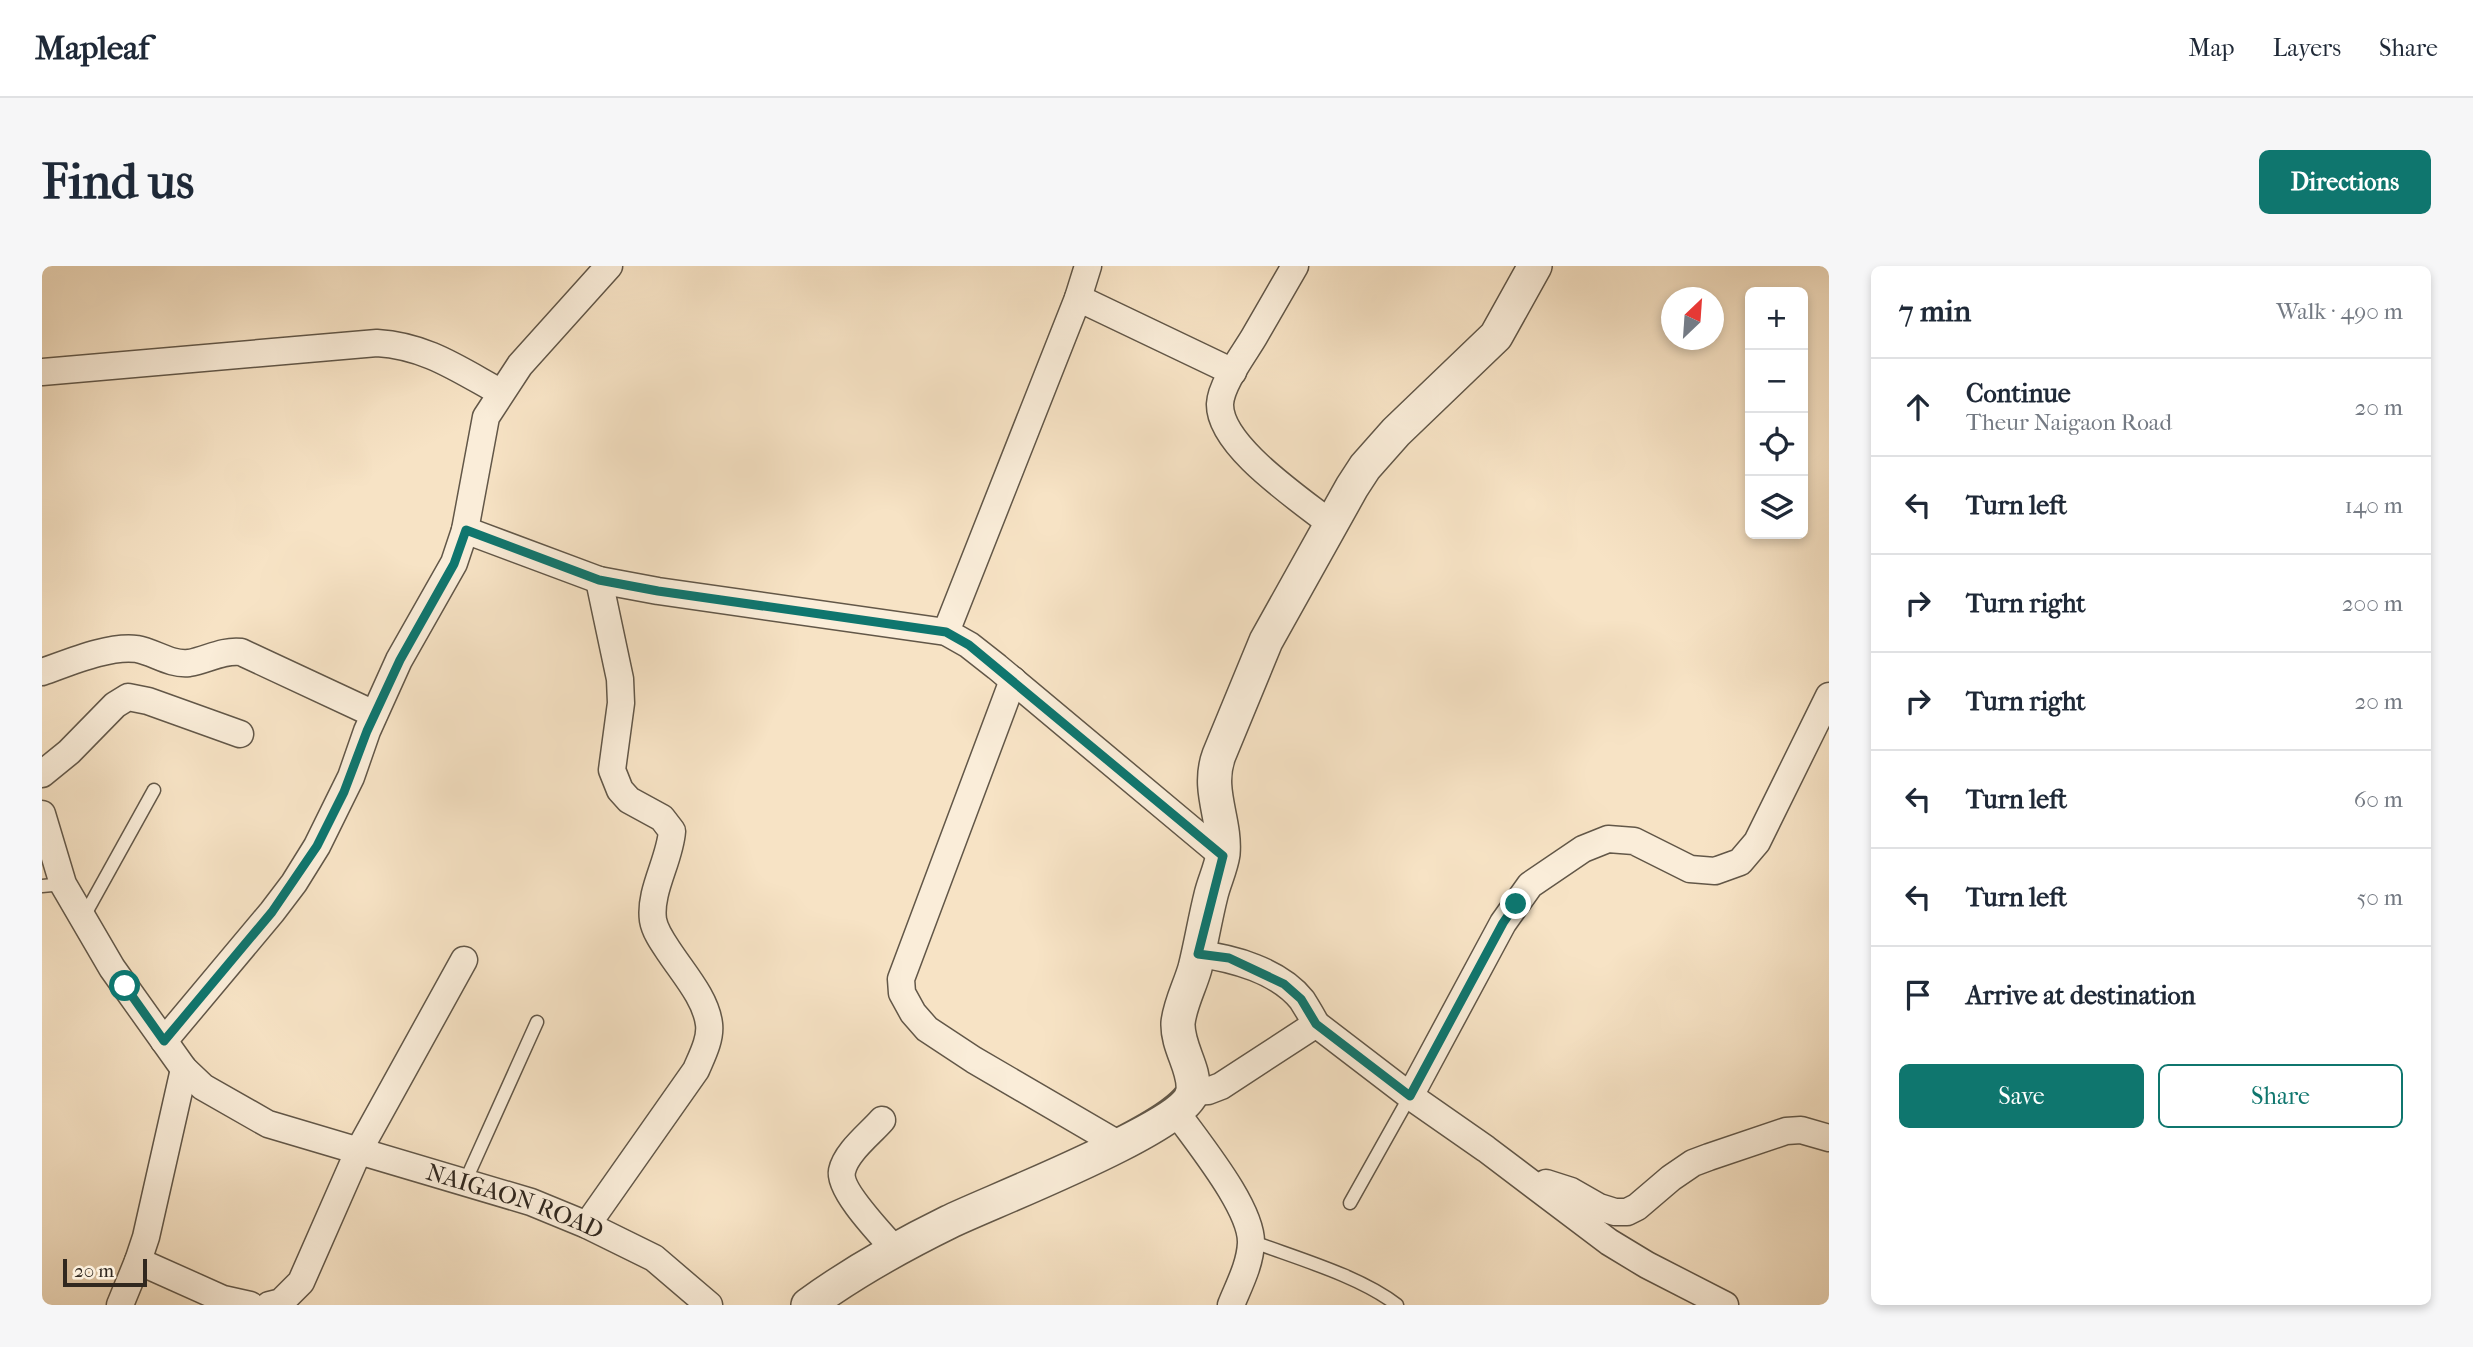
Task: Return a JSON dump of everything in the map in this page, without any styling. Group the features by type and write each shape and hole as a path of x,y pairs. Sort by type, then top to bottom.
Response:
{"street":[{"path":"164,1041 294,883 317,846 337,807 374,714 400,660 454,564 466,530 486,417 520,365 609,266"},
{"path":"946,632 1078,298 1088,266"},
{"path":"1295,266 1233,372 1220,403 1223,421 1254,463 1331,524"},
{"path":"1231,1305 1249,1260 1251,1241 1248,1223 1185,1102 1192,1078 1180,1044 1178,1024 1223,856 1222,833 1213,786 1215,765 1266,641 1365,467 1396,432 1496,336 1535,266"},
{"path":"1078,298 1233,372"},
{"path":"42,372 377,343 424,351 500,392"},
{"path":"466,530 599,580 658,591 946,632 969,645 1013,680 1223,856"},
{"path":"587,1225 696,1070 705,1049 709,1024 701,1000 661,939 653,920 655,896 671,844 672,831 662,818 629,800 620,790 612,770 621,703 620,678 599,580"},
{"path":"42,672 84,657 126,649 136,649 175,662 189,663 228,651 241,652 374,714"},
{"path":"1013,680 901,979 902,993 913,1013 927,1029 974,1060 1118,1144"},
{"path":"1410,1096 1503,923 1530,885 1583,849 1608,839 1634,841 1690,869 1715,872 1740,862 1757,842 1829,696"},
{"path":"42,774 69,752 115,705 128,697 148,701 240,734"},
{"name":"NAIGAON ROAD","path":"42,814 53,885 83,918 112,968 184,1069 203,1087 268,1124 531,1202 587,1225 654,1258 709,1305"},
{"path":"1198,954 1229,958 1284,984 1301,999 1316,1024 1609,1242 1725,1305"},
{"path":"268,1305 281,1302 301,1282 359,1150 464,960"},
{"path":"808,1305 844,1279 950,1221 1046,1180 1159,1125 1185,1102 1222,1086 1316,1024"},
{"path":"120,1305 138,1261 184,1069"},
{"path":"882,1120 849,1157 842,1169 841,1178 846,1191 896,1251"},
{"path":"1524,1178 1571,1191 1600,1208 1627,1212 1693,1163 1709,1157 1786,1131 1801,1130 1829,1138"},
{"path":"138,1261 223,1298 250,1305"}],"lane":[{"path":"83,918 154,790"},
{"path":"465,1182 537,1022"},
{"path":"1350,1203 1410,1096"},
{"path":"1251,1241 1351,1280 1397,1305"}],"route":[{"path":"125,986 164,1041 294,883 337,807 374,714 400,660 454,564 466,530 599,580 658,591 946,632 969,645 1223,856 1198,954 1229,958 1284,984 1301,999 1316,1024 1410,1096 1503,923 1516,904"}]}
